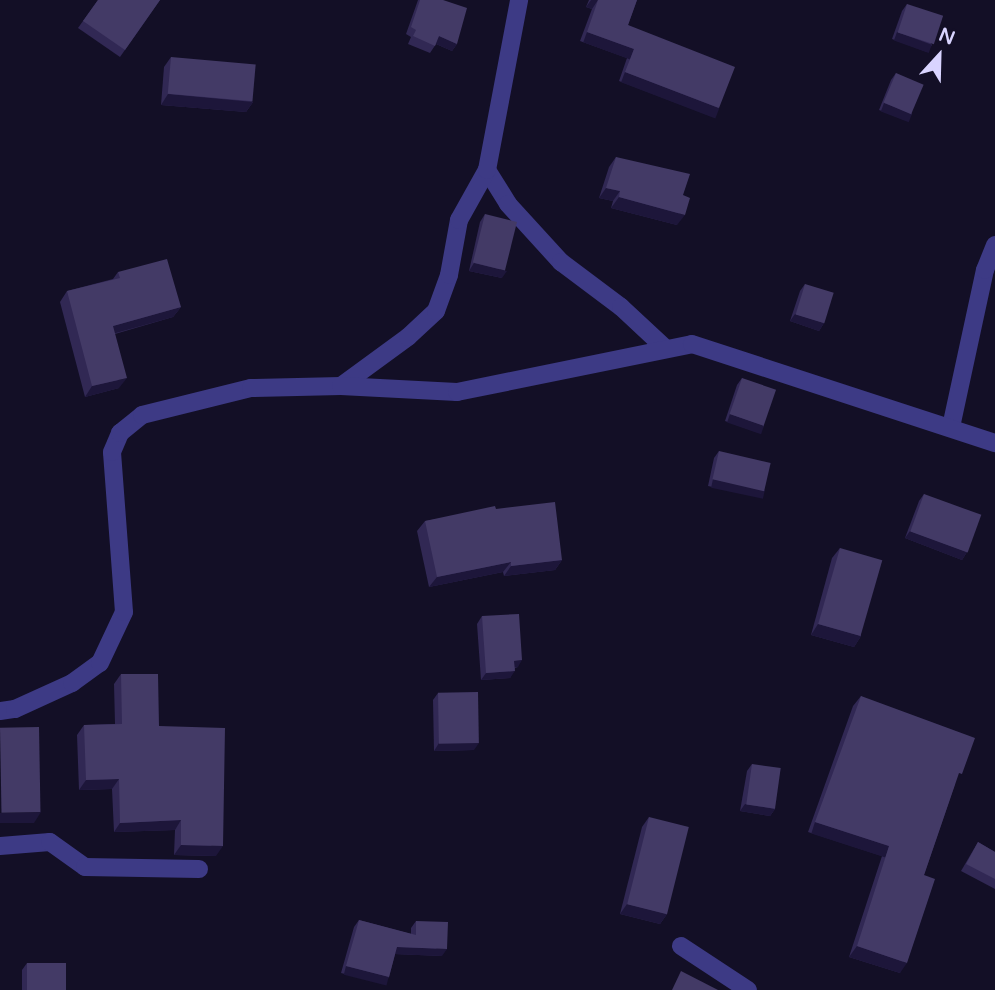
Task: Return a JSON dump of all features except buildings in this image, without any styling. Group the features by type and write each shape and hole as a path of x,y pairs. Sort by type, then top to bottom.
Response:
{"street":[{"path":"341,386 408,337 436,312 449,275 459,220 487,170 519,0"},
{"path":"487,170 508,204 561,261 621,307 665,348"},
{"path":"951,427 985,270 995,245"},
{"path":"0,711 15,709 72,683 100,663 124,612 112,452 120,433 142,415 251,388 341,386 457,392 692,344 995,443"},
{"path":"0,846 50,842 85,867 199,869"},
{"path":"681,946 748,990"}]}
